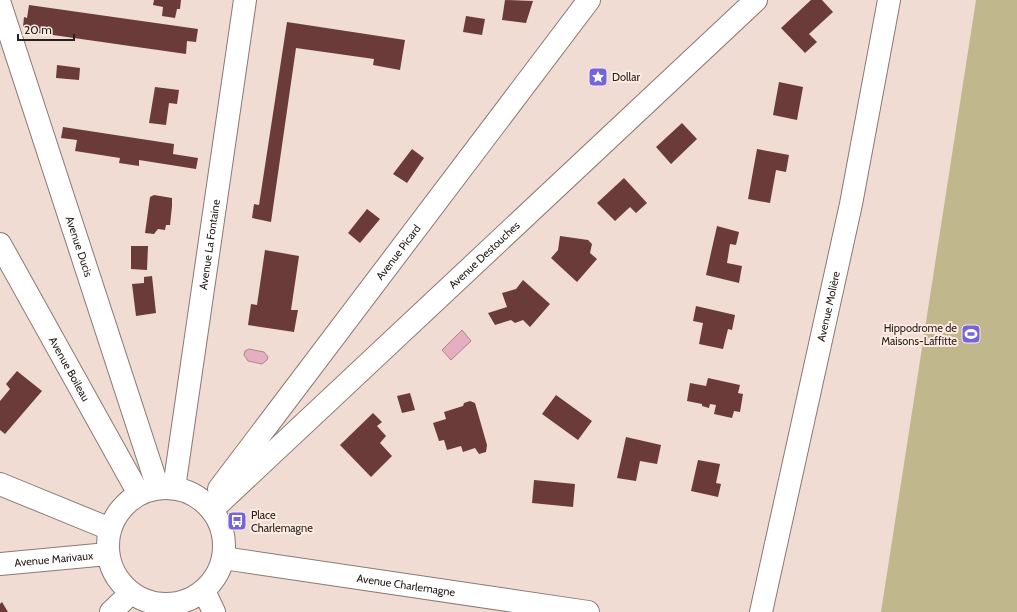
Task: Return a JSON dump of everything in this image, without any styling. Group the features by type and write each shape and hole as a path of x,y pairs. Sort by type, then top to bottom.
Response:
{"street":[{"name":"Avenue La Fontaine","path":"157,490 245,0"},
{"name":"Avenue Picard","path":"210,507 589,0"},
{"name":"Avenue Destouches","path":"210,507 756,0"},
{"name":"Avenue Molière","path":"761,612 851,204 889,0"},
{"name":"Avenue Ducis","path":"0,4 157,490"},
{"name":"Avenue Boileau","path":"0,244 157,490"},
{"path":"0,484 110,529"},
{"path":"139,604 120,582 112,569 108,554 110,529 116,515 126,503 157,490 192,494 210,507 220,524 224,541 223,558 216,576 197,601"},
{"name":"Avenue Marivaux","path":"0,564 108,554"},
{"name":"Avenue Charlemagne","path":"223,558 588,612"},
{"path":"111,612 139,604 163,605 197,601 214,612"}],"shaded area":[{"name":"Hippodrome de Maisons-Laffitte","path":"976,0 1017,0 1017,612 881,612"},
{"path":"462,330 471,341 451,360 442,350"},
{"path":"249,349 264,352 268,357 267,360 262,364 248,361 244,355 245,351"}],"building":[{"path":"154,0 181,0 180,9 177,9 175,18 162,16 163,7 153,5"},
{"path":"505,0 533,1 526,23 502,20"},
{"path":"811,0 822,0 833,12 809,34 817,42 805,53 781,28"},
{"path":"29,5 198,29 196,42 187,41 186,54 39,33 39,29 23,27 24,17 27,18"},
{"path":"466,16 485,19 482,35 463,32"},
{"path":"287,22 405,40 400,70 373,65 374,59 296,48 271,222 252,218 254,204 259,205"},
{"path":"57,65 80,68 79,80 56,78"},
{"path":"779,82 803,87 797,120 773,115"},
{"path":"155,87 179,90 177,104 169,103 166,125 149,123"},
{"path":"682,123 697,139 671,164 656,147"},
{"path":"63,127 174,144 173,154 198,158 196,169 139,160 139,166 119,163 120,158 75,151 77,140 61,138"},
{"path":"412,149 424,158 407,183 393,174"},
{"path":"757,149 789,155 786,172 776,170 770,203 748,199"},
{"path":"624,178 647,203 636,213 630,207 615,221 597,203"},
{"path":"154,195 172,198 170,225 166,225 165,230 158,229 154,234 145,233 150,197"},
{"path":"367,209 380,219 360,243 348,233"},
{"path":"717,226 739,232 736,245 730,244 727,263 742,266 739,283 706,275"},
{"path":"560,236 588,240 592,244 590,253 597,259 577,282 551,258 558,250"},
{"path":"131,246 148,246 147,270 131,269"},
{"path":"265,250 299,256 291,310 298,310 294,332 248,325 251,304 257,305"},
{"path":"152,276 156,313 136,316 132,284 144,283 144,277"},
{"path":"523,280 550,304 530,327 523,320 515,323 511,320 495,325 488,313 507,307 502,293 516,289"},
{"path":"696,306 735,315 732,330 728,329 723,349 699,344 703,323 693,321"},
{"path":"17,371 42,391 5,434 0,430 0,401 10,389 6,384"},
{"path":"708,378 740,385 738,393 743,394 740,412 734,411 732,418 714,414 716,405 710,404 709,408 702,406 702,404 687,401 690,383 706,386"},
{"path":"410,393 415,410 402,413 397,396"},
{"path":"556,395 592,421 578,440 542,414"},
{"path":"470,401 475,403 487,445 486,452 479,454 475,448 463,452 461,446 447,450 444,440 439,441 433,423 446,419 444,412 463,406 464,403"},
{"path":"373,413 382,422 377,426 386,436 380,443 392,456 371,477 340,445"},
{"path":"626,437 661,445 657,464 640,461 636,481 617,478"},
{"path":"698,460 720,464 716,483 721,484 718,497 691,491"},
{"path":"534,480 575,484 573,507 532,503"},
{"path":"2,602 8,612 0,612 0,604"}],"place":[{"name":"Dollar","path":"598,77"},
{"name":"Hippodrome de Maisons-Laffitte","path":"971,334"},
{"name":"Place Charlemagne","path":"237,521"}]}
